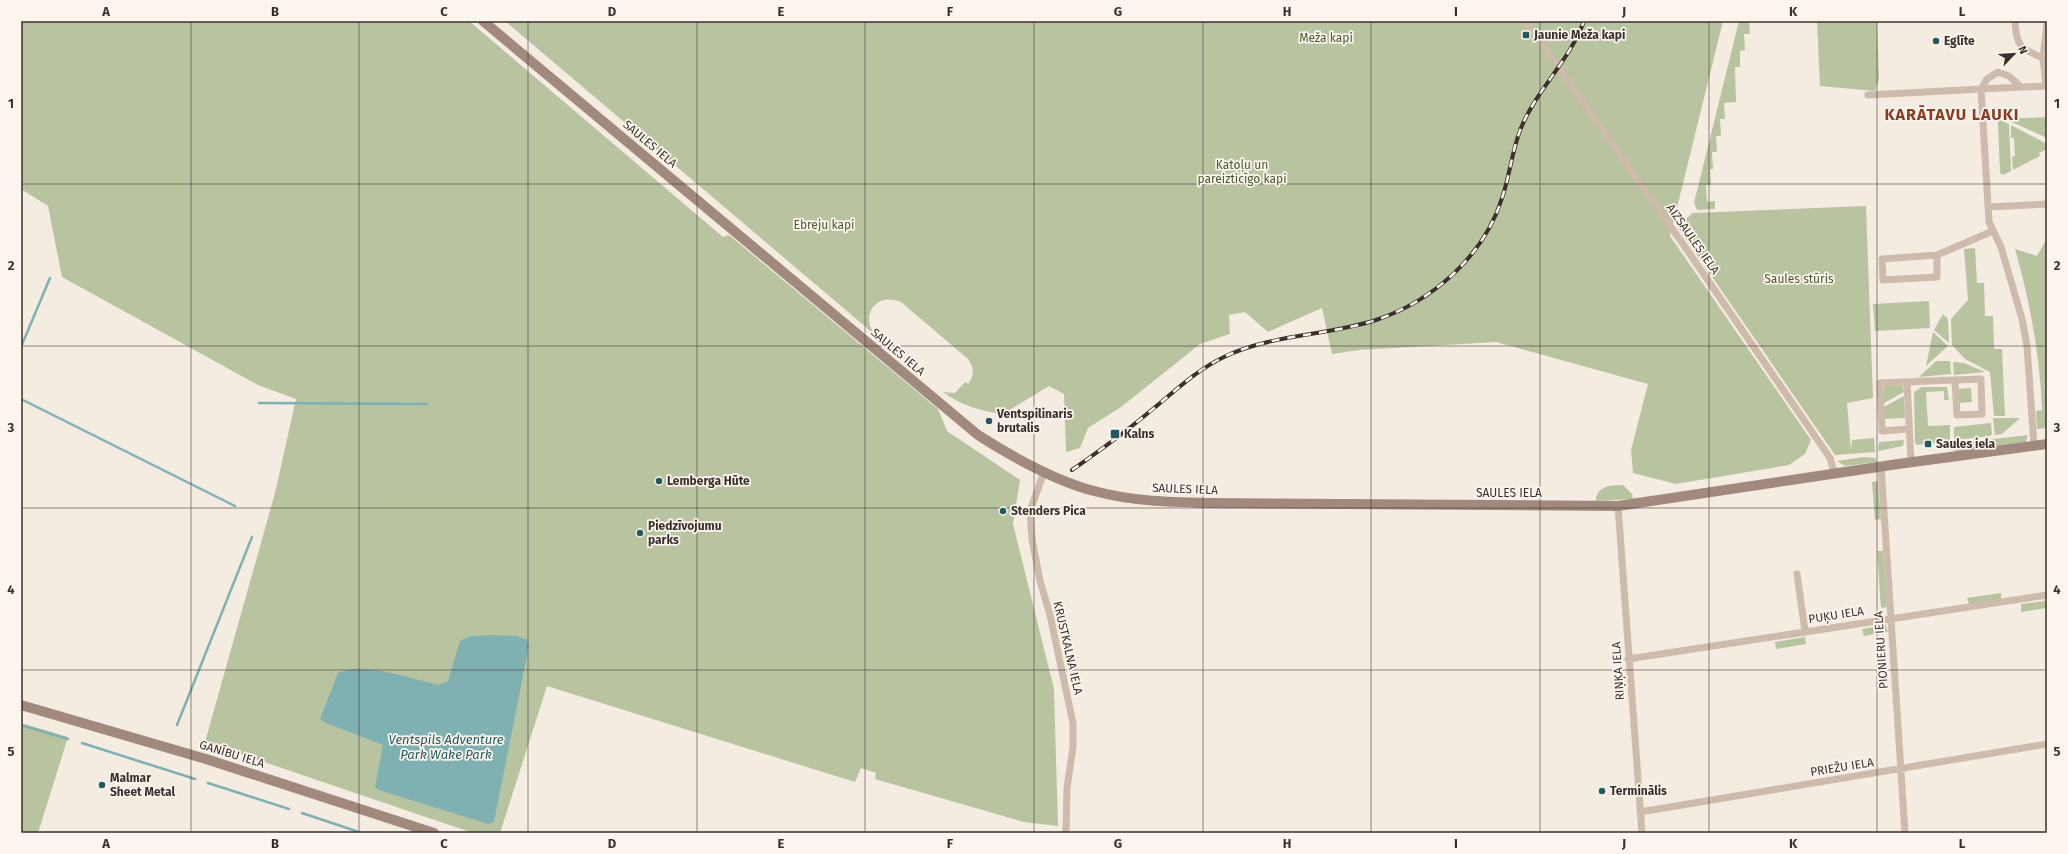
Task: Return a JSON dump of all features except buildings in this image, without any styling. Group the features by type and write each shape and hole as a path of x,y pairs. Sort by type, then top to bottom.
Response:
{"street":[{"name":"SAULES IELA","path":"483,21 978,435 1000,450 1044,472 1093,491 1154,502 1618,506 1881,466 2047,444"},
{"name":"AIZSAULES IELA","path":"1526,21 1683,244 1830,458 1834,473"},
{"path":"2015,21 2016,37 2019,44 2031,53 2043,58"},
{"path":"1868,95 2046,86 2043,58 2047,23"},
{"path":"2021,87 2004,73 1998,72 1987,78 1981,89 1989,222 1993,231 2001,242 2012,281 2027,346 2034,446"},
{"path":"1988,207 2047,204"},
{"path":"1937,255 1937,277 1883,280 1882,258 1937,255 1993,231"},
{"path":"1908,429 1882,431 1880,384 1955,380 1981,380 1982,414 1957,415 1955,380"},
{"path":"1907,382 1908,429 1911,462"},
{"name":"PIONIERU IELA","path":"1881,466 1905,833"},
{"name":"KRUSTKALNA IELA","path":"1044,472 1030,510 1032,540 1040,581 1050,615 1073,723 1073,747 1067,788 1066,833"},
{"name":"RIŅĶA IELA","path":"1618,506 1628,659 1642,833"},
{"path":"1798,574 1805,631"},
{"name":"PUĶU IELA","path":"1628,659 2047,595"},
{"name":"GANĪBU IELA","path":"21,705 206,759 434,833"},
{"name":"PRIEŽU IELA","path":"1640,812 2047,744"}],"green space":[{"name":"Piedzīvojumu parks","path":"21,21 469,21 723,237 729,235 938,409 947,431 1020,480 1013,524 1054,689 1058,826 1024,822 875,779 876,773 861,768 855,782 547,686 500,833 473,833 205,742 275,493 296,399 258,385 62,277 48,206 21,189"},
{"path":"505,21 1723,21 1670,236 1811,440 1805,454 1789,465 1676,484 1633,473 1631,450 1648,384 1496,342 1359,350 1332,354 1322,308 1268,332 1245,312 1229,315 1230,334 1200,344 1121,407 1088,428 1080,448 1066,452 1064,394 1049,386 1003,414 971,407 950,397 943,392 955,393 965,382 968,384 972,378 973,372 970,362 901,302 885,300 874,306 870,312 869,319 870,326 874,334"},
{"path":"1739,21 1749,21 1750,34 1744,34 1745,50 1740,51 1740,67 1735,67 1736,102 1724,103 1725,119 1720,119 1721,136 1716,136 1717,152 1712,152 1713,169 1710,169 1711,185 1706,185 1707,202 1715,201 1715,209 1697,210 1694,203"},
{"path":"1817,21 1877,21 1879,79 1875,91 1820,86"},
{"path":"2047,117 2047,138 2005,119"},
{"path":"2000,120 2009,124 2011,171 2003,175 2000,173 1998,122"},
{"path":"2011,125 2047,144 2047,149 2039,153 2040,156 2013,170 2012,157 2015,156 2014,138 2011,138"},
{"name":"Saules stūris","path":"1866,206 1873,398 1847,403 1851,450 1852,440 1874,438 1875,452 1835,455 1677,226 1693,213"},
{"path":"2047,238 2047,428 2037,429 2036,411 2042,410 2037,349 2030,309 2015,249 2037,256"},
{"path":"1975,248 1977,283 1984,283 1985,316 1993,316 1994,349 2002,349 2005,416 1994,416 1990,372 1965,359 1952,345 1951,319 1968,300 1964,249"},
{"path":"1929,301 1930,328 1875,331 1873,304"},
{"path":"1943,314 1948,319 1949,343 1934,330"},
{"path":"1933,332 1948,346 1926,366"},
{"path":"1936,361 1950,361 1951,374 1919,377"},
{"path":"1953,362 1964,363 1985,372 1954,375"},
{"path":"1885,386 1903,386 1904,392 1884,403"},
{"path":"1922,387 1947,387 1949,400 1944,400 1944,391 1926,392 1928,426 1950,425 1950,441 1917,445 1915,443 1914,392"},
{"path":"1971,388 1972,402 1959,403 1958,389"},
{"path":"1904,396 1905,418 1884,419 1884,407"},
{"path":"1993,418 2020,418 2002,434 1995,435"},
{"path":"1991,423 1992,434 1990,436 1956,440 1954,438 1954,427"},
{"path":"2028,435 2026,442 1959,451 1945,449 1944,445"},
{"path":"1904,440 1903,446 1878,451 1879,442"},
{"path":"1864,457 1875,458 1877,462 1845,466 1837,461"},
{"path":"1878,481 1881,519 1875,520 1872,482"},
{"path":"1614,485 1623,485 1632,494 1633,499 1596,501 1601,489"},
{"path":"1877,551 1883,551 1887,607 1881,608"},
{"path":"2001,593 2001,599 1969,604 1967,598"},
{"path":"2045,601 2046,608 2021,612 2021,604"},
{"path":"1886,625 1888,632 1864,636 1862,629"},
{"path":"1805,637 1806,644 1776,649 1775,642"},
{"path":"21,723 68,737 38,833 21,833"}],"water":[{"name":"Ventspils Adventure Park Wake Park","path":"471,636 517,636 527,640 529,645 494,822 488,824 379,790 375,787 383,745 324,722 320,719 338,673 348,670 373,670 402,675 439,685 448,681 460,641"}],"waterway":[{"path":"21,347 50,278"},
{"path":"21,399 235,506"},
{"path":"259,403 427,404"},
{"path":"177,725 252,537"},
{"path":"21,725 68,739"},
{"path":"82,743 195,779"},
{"path":"208,783 289,809"},
{"path":"302,813 362,833"}],"railway":[{"path":"1072,470 1130,428 1194,375 1214,362 1242,349 1280,339 1338,329 1376,320 1397,312 1417,301 1454,274 1483,239 1494,219 1505,189 1515,145 1521,128 1536,100 1570,49 1584,21"}],"place":[{"name":"Jaunie Meža kapi","path":"1526,35"},
{"name":"Eglīte","path":"1936,41"},
{"name":"Ventspilinaris brutalis","path":"989,421"},
{"name":"Kalns","path":"1115,434"},
{"name":"Saules iela","path":"1928,444"},
{"name":"Lemberga Hūte","path":"659,481"},
{"name":"Stenders Pica","path":"1003,511"},
{"name":"Piedzīvojumu parks","path":"640,533"},
{"name":"Malmar Sheet Metal","path":"102,785"},
{"name":"Terminālis","path":"1602,791"}],"district":[{"name":"KARĀTAVU LAUKI","path":"1952,114"}],"park label":[{"name":"Meža kapi","path":"1326,38"},
{"name":"Katoļu un pareizticīgo kapi","path":"1242,172"},
{"name":"Ebreju kapi","path":"824,225"}]}
